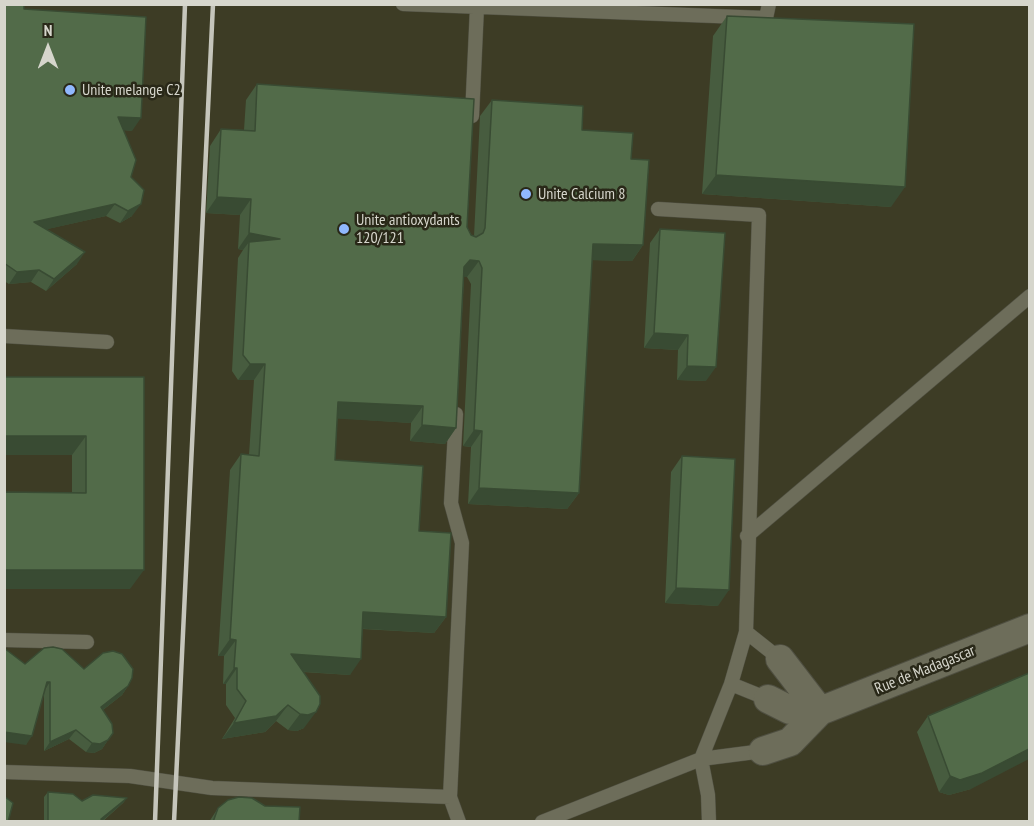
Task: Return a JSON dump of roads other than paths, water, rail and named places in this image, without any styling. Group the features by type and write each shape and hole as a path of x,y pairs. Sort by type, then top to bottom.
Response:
{"street":[{"name":"Rue de Madagascar","path":"768,699 790,710 820,711 1029,628"},
{"path":"780,659 820,711"},
{"name":"Rue de Madagascar","path":"764,751 790,742 820,711"}],"lane":[{"path":"403,4 766,18 770,4"},
{"path":"471,126 477,7"},
{"path":"658,209 759,215 747,536 746,632 731,684 701,759 708,795 709,822"},
{"path":"747,536 1029,296"},
{"path":"4,336 107,342"},
{"path":"456,399 451,502 462,543 450,797 459,822"},
{"path":"746,632 780,659"},
{"path":"4,640 87,642"},
{"path":"731,684 768,699"},
{"path":"542,822 701,759 764,751"},
{"path":"4,772 130,776 212,788 450,797"}],"railway":[{"path":"155,822 185,4"},
{"path":"174,822 213,4"}],"place":[{"name":"Unite melange C2","path":"70,90"},
{"name":"Unite Calcium 8","path":"526,194"},
{"name":"Unite antioxydants 120/121","path":"344,229"}]}
